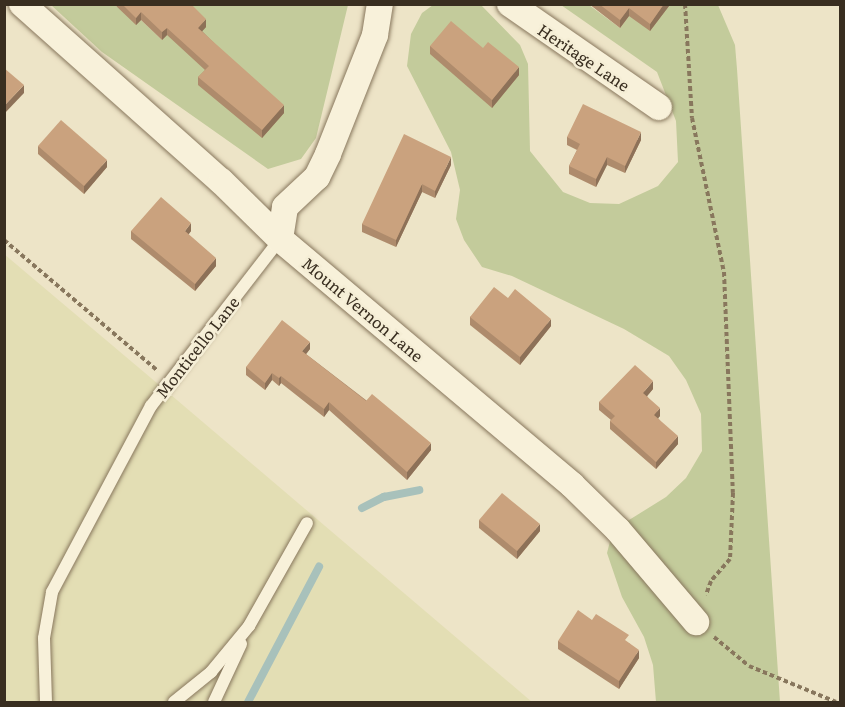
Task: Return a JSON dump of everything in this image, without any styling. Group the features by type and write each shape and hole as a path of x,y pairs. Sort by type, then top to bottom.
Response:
{"street":[{"name":"Mount Vernon Lane","path":"22,4 222,181 280,239 572,485 618,530 696,622"},
{"name":"Monticello Lane","path":"280,239 285,207 317,177 328,154 375,35 380,4"},
{"name":"Heritage Lane","path":"510,4 658,107"}],"lane":[{"name":"Monticello Lane","path":"46,702 44,638 51,592 151,406 280,239"},
{"path":"214,702 249,626 308,523"},
{"path":"174,702 211,672 249,626"}],"path":[{"path":"685,4 692,118 724,272 732,493 730,559 711,581 696,622 748,666 836,702"},
{"path":"4,240 162,375"}],"shaded area":[{"path":"4,254 164,389 532,702 5,702"}],"green space":[{"path":"51,5 114,5 141,20 162,40 182,5 348,5 316,138 301,159 268,169 102,52"},
{"path":"433,5 481,5 520,45 528,64 530,151 563,192 590,203 619,204 658,186 678,162 676,121 657,72 561,5 589,5 620,28 629,16 666,5 718,5 735,45 780,702 656,702 653,665 644,637 622,597 607,553 613,530 666,497 686,478 702,451 701,414 686,380 669,356 624,329 512,276 482,267 464,240 456,219 460,190 451,152 407,66 411,34 422,13"}],"building":[{"path":"122,4 191,4 206,19 198,28 284,105 262,130 198,77 209,66 167,28 162,32 141,12 136,18"},
{"path":"599,4 664,4 650,24 629,8 620,20"},
{"path":"451,21 483,48 488,42 519,67 492,100 430,46"},
{"path":"4,68 24,85 4,106"},
{"path":"583,104 641,132 625,166 607,157 596,179 569,166 580,144 567,137"},
{"path":"61,120 107,160 84,186 38,146"},
{"path":"404,134 451,157 435,191 422,184 396,240 362,224"},
{"path":"161,197 191,223 185,231 216,258 195,284 131,231"},
{"path":"494,287 508,298 515,289 551,319 520,357 470,317"},
{"path":"282,320 310,342 302,351 366,401 372,394 431,443 407,472 329,402 324,409 281,376 279,378 272,373 265,383 246,367"},
{"path":"635,365 653,381 643,393 660,408 654,415 678,436 656,462 610,421 615,416 599,402"},
{"path":"502,493 540,524 517,551 479,520"},
{"path":"578,610 592,620 596,614 629,635 625,640 639,650 619,681 558,641"}],"waterway":[{"path":"362,508 384,497 419,490"},
{"path":"248,702 319,567"}]}
